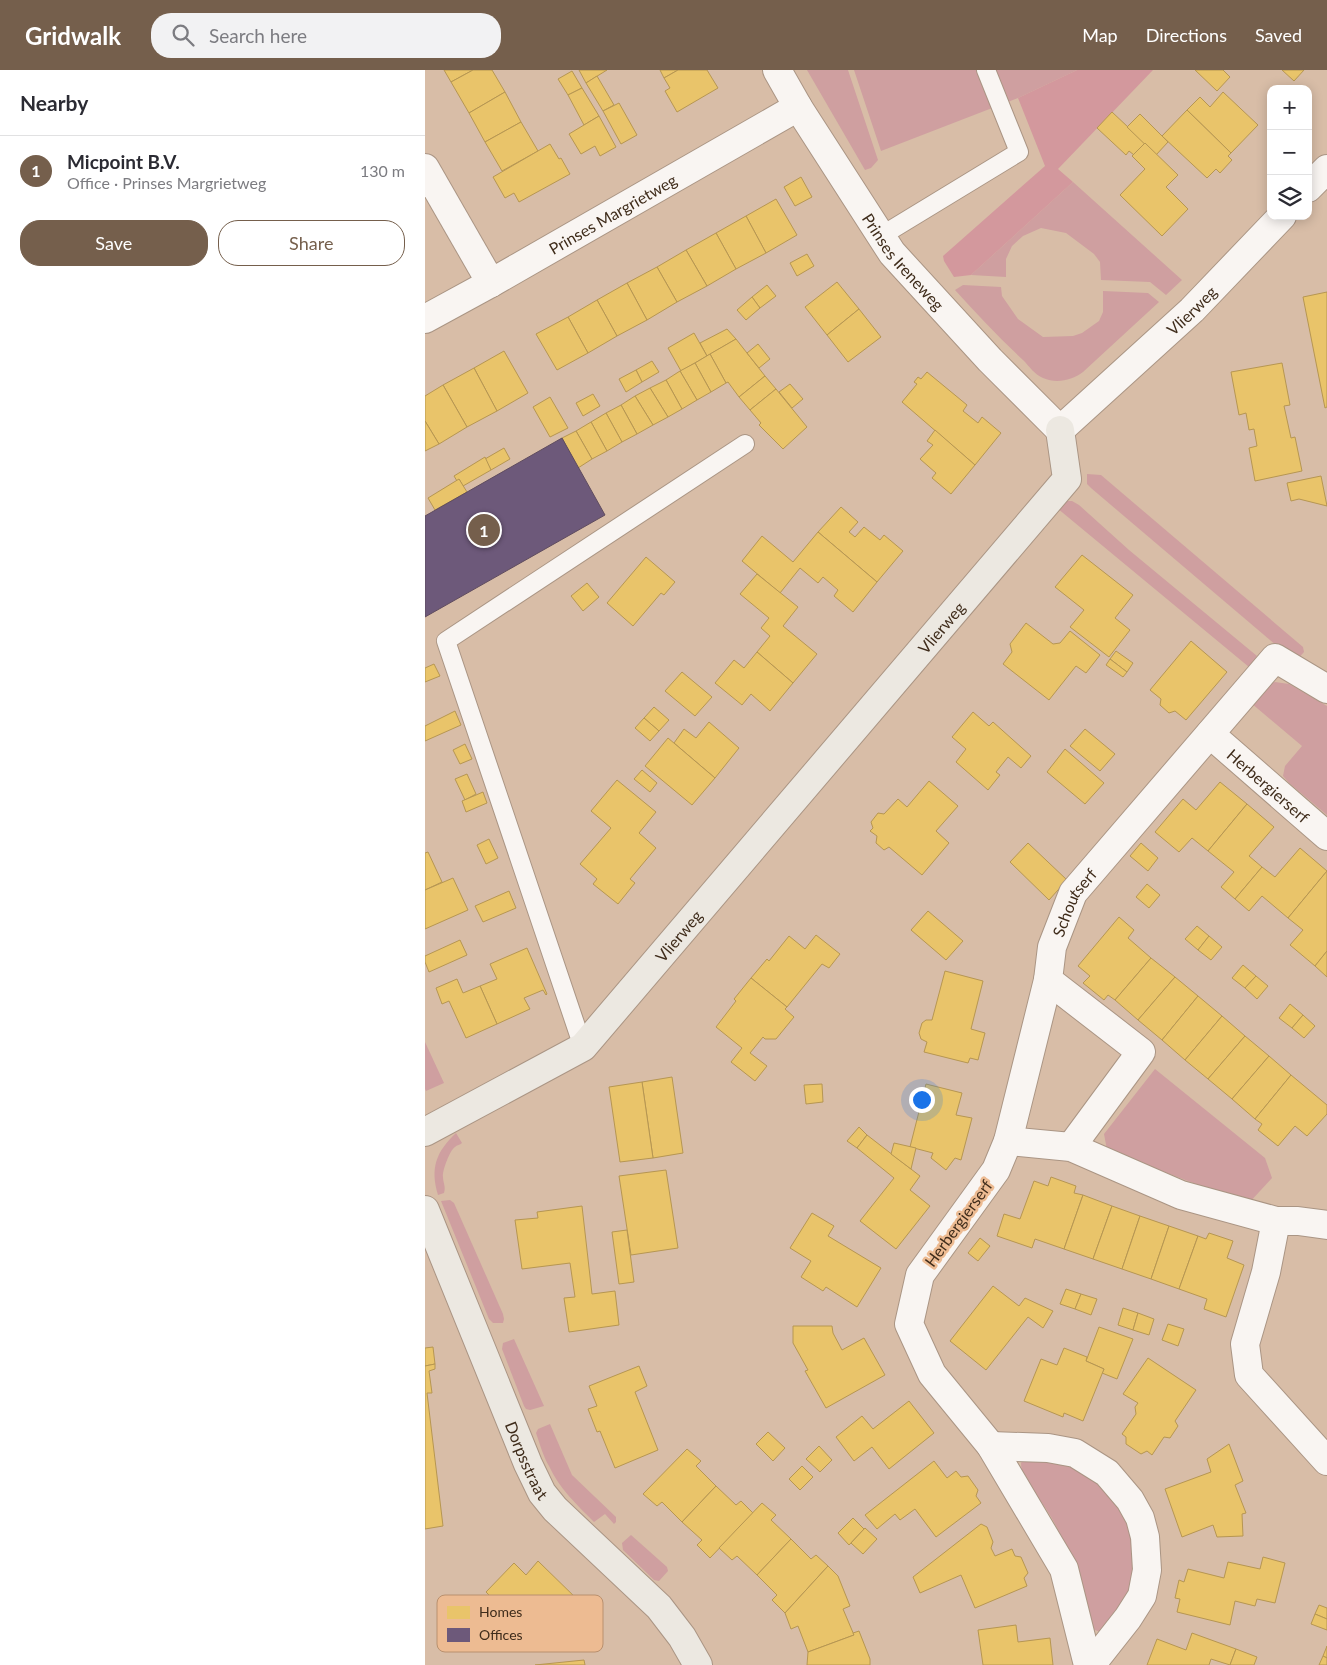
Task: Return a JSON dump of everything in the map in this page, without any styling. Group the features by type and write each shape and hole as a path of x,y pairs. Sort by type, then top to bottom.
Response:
{"street":[{"name":"Prinses Ireneweg","path":"777,70 798,107 892,253 990,360 1060,430"},
{"name":"Prinses Margrietweg","path":"425,318 491,283 798,107"},
{"path":"425,168 491,283"},
{"path":"1312,184 1327,169"},
{"name":"Vlierweg","path":"425,1132 583,1047 1067,479 1060,430 1193,310 1278,220"},
{"name":"Schoutserf","path":"1048,980 1052,947 1073,893 1275,658 1327,690"},
{"name":"Herbergierserf","path":"1210,734 1327,836"},
{"path":"1048,980 1141,1052 1071,1146"},
{"name":"Herbergierserf","path":"1048,980 1008,1141 996,1170 920,1276 909,1324 932,1374 991,1446 1064,1569 1089,1665"},
{"path":"1008,1141 1071,1146 1181,1195 1275,1221 1298,1221 1327,1225"},
{"name":"Dorpsstraat","path":"425,1210 528,1464 542,1493 555,1509 659,1607 682,1637 698,1665"},
{"path":"1275,1221 1266,1272 1245,1344 1249,1375 1327,1461"},
{"name":"Herbergierserf","path":"991,1446 1047,1448 1075,1453 1107,1473 1130,1500 1140,1518 1145,1537 1147,1570 1142,1596 1128,1618 1089,1665"}],"lane":[{"path":"881,236 1019,152 986,70"},
{"path":"583,1047 446,641 745,444"}],"shaded area":[{"path":"807,70 848,70 878,160 871,168 865,170"},
{"path":"854,70 1077,70 1018,98 881,151"},
{"path":"1077,70 1153,70 1058,169 1073,182 971,275 954,277 943,256 1045,166 1018,98"},
{"path":"1073,182 1182,280 1166,295 1150,282 1101,280 1100,262 1094,254 1066,233 1041,228 1023,236 1012,246 1006,259 1006,277 971,275"},
{"path":"963,285 1001,287 1002,296 1018,319 1043,337 1073,336 1082,333 1099,321 1103,312 1103,291 1148,293 1159,302 1083,372 1069,379 1054,381 1040,377 1035,373 980,317 955,290"},
{"path":"1087,474 1101,475 1303,647 1304,652 1297,660 1277,646 1091,488 1087,484"},
{"path":"1065,501 1072,501 1079,505 1129,550 1257,656 1249,667 1057,508"},
{"path":"1275,682 1289,684 1327,706 1327,815 1283,776 1285,766 1302,746 1251,703 1269,684"},
{"path":"425,1042 444,1083 426,1091 425,1089"},
{"path":"1155,1069 1265,1158 1272,1178 1248,1204 1107,1150 1104,1134"},
{"path":"456,1133 462,1143 453,1149 449,1156 443,1174 444,1193 438,1195 435,1169 439,1154"},
{"path":"450,1200 454,1203 503,1314 503,1323 493,1323 489,1319 441,1201"},
{"path":"514,1339 544,1406 530,1410 524,1406 502,1349 503,1343"},
{"path":"550,1424 572,1475 616,1517 614,1524 605,1514 594,1522 558,1482 545,1458 536,1433 538,1429"},
{"path":"1054,1456 1097,1475 1134,1531 1134,1590 1100,1632 1092,1627 1078,1579 1059,1532 1023,1474 1021,1463 1025,1458"},
{"path":"631,1535 667,1567 668,1571 659,1581 654,1580 623,1550 622,1543"}],"building: Homes":[{"path":"444,70 473,70 451,82"},
{"path":"473,70 492,70 505,92 469,113 451,82"},
{"path":"579,70 607,70 586,83"},
{"path":"660,70 678,70 664,78"},
{"path":"678,70 707,70 718,88 677,112 665,91 670,88 664,78"},
{"path":"1195,70 1223,70 1230,77 1217,91"},
{"path":"1282,70 1304,70 1294,81"},
{"path":"572,71 582,88 568,95 558,79"},
{"path":"597,76 614,105 603,111 586,83"},
{"path":"582,88 599,116 584,125 568,95"},
{"path":"505,92 521,122 485,142 469,113"},
{"path":"1223,92 1258,125 1231,153 1187,110 1200,97 1210,107"},
{"path":"619,103 637,135 621,144 603,111"},
{"path":"1187,110 1231,153 1228,156 1232,160 1220,173 1216,169 1207,178 1162,136"},
{"path":"1112,112 1145,143 1134,155 1129,151 1126,155 1097,128"},
{"path":"1140,114 1168,142 1156,155 1127,127"},
{"path":"599,116 616,147 600,156 595,146 581,154 569,134"},
{"path":"521,122 538,151 502,171 485,142"},
{"path":"1145,143 1178,175 1166,187 1188,209 1162,236 1120,195 1145,169 1132,156"},
{"path":"550,144 570,174 519,202 514,193 505,198 493,177"},
{"path":"801,177 812,197 795,206 784,187"},
{"path":"776,199 797,235 766,253 746,216"},
{"path":"746,216 766,253 736,269 716,233"},
{"path":"716,233 736,269 707,286 686,250"},
{"path":"686,250 707,286 677,302 657,267"},
{"path":"807,254 814,266 797,276 790,263"},
{"path":"657,267 677,302 647,320 627,283"},
{"path":"837,282 859,309 827,335 805,307"},
{"path":"627,283 647,320 617,336 597,300"},
{"path":"767,285 776,296 760,308 752,297"},
{"path":"1327,292 1327,407 1325,408 1303,297"},
{"path":"752,297 760,308 746,320 737,310"},
{"path":"597,300 617,336 588,353 568,317"},
{"path":"859,309 881,337 848,362 827,335"},
{"path":"568,317 588,353 557,370 536,334"},
{"path":"727,329 736,339 707,356 700,343"},
{"path":"694,333 707,356 681,371 668,348"},
{"path":"736,339 765,376 739,397 728,382 726,383 710,354"},
{"path":"758,344 770,359 759,368 747,353"},
{"path":"504,351 528,393 497,411 474,368"},
{"path":"710,354 726,383 711,392 695,363"},
{"path":"652,361 659,372 642,382 636,370"},
{"path":"695,363 711,392 697,400 680,371"},
{"path":"1282,363 1290,405 1284,406 1291,438 1295,437 1302,471 1255,481 1249,448 1257,446 1254,429 1249,430 1246,413 1239,415 1231,372"},
{"path":"474,368 497,411 467,427 443,385"},
{"path":"636,370 642,382 626,392 619,379"},
{"path":"680,371 697,400 682,409 666,380"},
{"path":"927,372 967,405 963,411 978,423 982,417 1001,433 975,465 902,402 917,384 914,382 918,377 921,379"},
{"path":"765,376 776,389 750,410 739,397"},
{"path":"666,380 682,409 668,417 650,388"},
{"path":"790,384 803,399 792,408 779,392"},
{"path":"443,385 467,427 439,444 425,421 425,396"},
{"path":"650,388 668,417 653,425 635,396"},
{"path":"776,389 807,427 783,449 759,425 761,423 750,410"},
{"path":"593,394 600,406 583,416 576,403"},
{"path":"635,396 653,425 637,434 621,405"},
{"path":"550,397 568,428 550,437 533,407"},
{"path":"621,405 637,434 622,442 606,413"},
{"path":"606,413 622,442 607,451 591,422"},
{"path":"425,421 439,444 425,451"},
{"path":"591,422 607,451 592,459 576,431"},
{"path":"935,430 975,465 951,494 932,478 936,473 920,459 933,445 927,441"},
{"path":"576,431 592,459 578,468 562,438"},
{"path":"504,448 510,459 491,470 485,459"},
{"path":"485,457 491,470 463,486 459,479 457,481 454,476"},
{"path":"1321,476 1327,506 1299,499 1291,501 1287,483"},
{"path":"459,479 467,492 435,510 428,498"},
{"path":"841,507 858,522 849,532 855,537 864,527 880,540 884,535 903,551 877,582 818,532"},
{"path":"818,532 877,582 853,612 834,596 838,590 823,577 818,583 800,568 780,593 742,561 762,536 793,562"},
{"path":"1082,555 1133,595 1115,618 1130,630 1109,657 1070,627 1084,610 1055,587"},
{"path":"646,557 675,582 664,595 661,593 633,626 607,603"},
{"path":"757,574 798,607 783,626 817,654 793,683 757,652 770,636 761,628 769,618 740,594"},
{"path":"587,583 599,597 583,611 571,596"},
{"path":"1026,623 1053,644 1060,643 1070,631 1100,655 1086,673 1076,666 1049,700 1003,664 1012,652 1010,644"},
{"path":"1191,641 1227,672 1186,720 1175,711 1169,713 1160,705 1161,699 1150,690"},
{"path":"1116,651 1133,663 1127,672 1110,659"},
{"path":"757,652 793,683 770,711 751,694 742,705 715,683 734,660 744,668"},
{"path":"1110,659 1127,672 1123,677 1106,665"},
{"path":"434,664 440,676 425,682 425,668"},
{"path":"682,672 712,697 695,716 665,691"},
{"path":"654,707 669,720 659,731 644,718"},
{"path":"455,711 461,725 425,741 425,726"},
{"path":"973,712 989,726 993,722 1031,756 1021,768 1008,757 996,772 1000,775 988,790 956,762 966,749 952,737"},
{"path":"644,718 659,731 650,741 635,728"},
{"path":"709,722 739,748 715,778 674,743 684,729 696,738"},
{"path":"1085,729 1115,754 1100,771 1070,746"},
{"path":"668,738 715,778 692,805 645,766"},
{"path":"465,744 472,759 460,764 453,750"},
{"path":"1065,749 1104,783 1085,804 1047,772"},
{"path":"642,770 657,783 650,792 634,779"},
{"path":"467,774 476,794 465,800 455,779"},
{"path":"617,780 656,812 639,833 656,848 630,879 635,883 618,904 593,884 597,879 580,864 611,828 591,811"},
{"path":"929,781 958,806 936,831 949,843 922,875 889,847 884,850 876,843 877,836 870,831 873,828 871,822 878,813 884,814 898,799 907,807"},
{"path":"1220,782 1247,804 1208,851 1192,838 1179,852 1155,832 1183,799 1196,810"},
{"path":"483,792 487,803 466,812 462,801"},
{"path":"1247,804 1274,827 1249,856 1262,867 1235,899 1221,887 1234,872 1208,851"},
{"path":"489,839 498,858 486,864 477,845"},
{"path":"1028,843 1067,880 1049,900 1010,862"},
{"path":"1141,843 1158,858 1148,871 1130,856"},
{"path":"1300,848 1327,871 1288,918 1262,896 1249,911 1235,899 1262,867 1275,877"},
{"path":"428,852 442,882 425,890 425,853"},
{"path":"1327,871 1327,951 1315,966 1290,945 1303,930 1288,918"},
{"path":"453,878 468,910 425,929 425,890"},
{"path":"1147,884 1160,895 1149,908 1136,897"},
{"path":"509,891 516,908 483,922 475,906"},
{"path":"928,911 963,941 946,960 911,930"},
{"path":"1119,917 1134,930 1128,938 1151,958 1115,1000 1108,995 1104,1000 1083,983 1090,976 1078,966"},
{"path":"1197,926 1209,936 1198,950 1185,939"},
{"path":"816,935 840,954 829,968 822,964 787,1007 751,978 767,959 769,961 789,936 805,949"},
{"path":"1209,936 1222,947 1211,960 1198,950"},
{"path":"460,940 467,955 429,972 425,956"},
{"path":"527,948 547,994 543,990 524,998 530,1009 497,1024 480,986 497,979 490,964"},
{"path":"1327,951 1327,977 1315,966"},
{"path":"1151,958 1175,977 1138,1020 1115,1000"},
{"path":"1243,965 1256,976 1245,988 1232,978"},
{"path":"945,971 983,981 971,1029 985,1033 978,1060 970,1058 968,1063 924,1052 927,1042 921,1039 919,1033 922,1023 926,1020 932,1020"},
{"path":"1256,976 1268,986 1257,999 1245,988"},
{"path":"1175,977 1198,996 1162,1040 1138,1020"},
{"path":"751,978 787,1007 785,1009 794,1017 776,1039 765,1039 763,1037 750,1053 767,1066 755,1081 731,1062 742,1048 716,1027 736,1001 734,999"},
{"path":"457,979 463,993 480,986 497,1024 466,1038 449,1001 442,1004 436,988"},
{"path":"1198,996 1222,1016 1185,1060 1162,1040"},
{"path":"1290,1004 1303,1015 1292,1028 1279,1018"},
{"path":"1303,1015 1315,1026 1304,1038 1292,1028"},
{"path":"1222,1016 1245,1036 1208,1079 1185,1060"},
{"path":"1245,1036 1269,1056 1232,1099 1208,1079"},
{"path":"1269,1056 1291,1075 1255,1119 1232,1099"},
{"path":"1291,1075 1327,1105 1327,1114 1307,1136 1295,1126 1278,1146 1258,1130 1262,1124 1255,1119"},
{"path":"672,1077 683,1153 653,1158 642,1082"},
{"path":"642,1082 653,1158 620,1162 609,1087"},
{"path":"822,1084 823,1102 806,1104 804,1085"},
{"path":"926,1084 962,1093 956,1115 972,1118 961,1160 955,1158 946,1170 931,1158 933,1153 910,1147"},
{"path":"859,1127 867,1135 857,1148 847,1141"},
{"path":"867,1135 920,1176 910,1190 930,1206 896,1249 860,1221 894,1178 857,1148"},
{"path":"894,1143 916,1148 911,1169 891,1154"},
{"path":"666,1170 678,1248 631,1255 619,1176"},
{"path":"1051,1177 1076,1186 1074,1193 1083,1195 1064,1249 1035,1239 1032,1248 997,1236 1004,1214 1020,1219 1034,1181 1048,1186"},
{"path":"1083,1195 1112,1206 1093,1259 1064,1249"},
{"path":"582,1206 592,1294 615,1291 619,1325 569,1332 564,1298 575,1297 570,1263 522,1269 515,1220 538,1218 537,1212"},
{"path":"1112,1206 1140,1216 1122,1269 1093,1259"},
{"path":"812,1213 834,1226 828,1236 881,1268 857,1307 826,1287 823,1291 801,1277 811,1261 790,1248"},
{"path":"1140,1216 1169,1226 1151,1279 1122,1269"},
{"path":"1169,1226 1198,1236 1179,1289 1151,1279"},
{"path":"627,1230 634,1282 619,1284 612,1232"},
{"path":"1209,1233 1233,1241 1227,1258 1244,1265 1226,1317 1204,1309 1207,1299 1179,1289 1198,1236 1206,1239"},
{"path":"980,1238 990,1246 978,1261 968,1253"},
{"path":"993,1286 1019,1306 1025,1298 1053,1311 1043,1328 1028,1317 986,1370 950,1341"},
{"path":"1066,1289 1081,1294 1075,1309 1060,1304"},
{"path":"1081,1294 1097,1299 1091,1315 1075,1309"},
{"path":"1123,1308 1138,1313 1133,1330 1118,1325"},
{"path":"1138,1313 1154,1319 1149,1335 1133,1330"},
{"path":"1168,1324 1184,1329 1178,1346 1162,1340"},
{"path":"793,1326 832,1326 833,1333 842,1350 864,1338 885,1375 826,1408 805,1371 808,1370 793,1343"},
{"path":"1099,1327 1133,1339 1117,1379 1102,1373 1104,1369 1086,1361"},
{"path":"433,1347 435,1364 425,1366 425,1348"},
{"path":"1064,1348 1087,1357 1086,1361 1104,1369 1083,1421 1064,1413 1063,1417 1024,1401 1041,1359 1057,1365"},
{"path":"1148,1358 1196,1390 1175,1421 1178,1426 1170,1438 1164,1437 1152,1455 1147,1451 1141,1454 1126,1444 1126,1437 1122,1434 1136,1414 1135,1407 1138,1403 1123,1394"},
{"path":"435,1364 435,1369 429,1371 432,1393 427,1393 443,1526 425,1529 425,1366"},
{"path":"639,1366 647,1386 635,1392 658,1450 615,1468 600,1431 597,1432 588,1409 597,1406 589,1386"},
{"path":"909,1401 934,1433 889,1469 872,1447 854,1461 836,1437 862,1416 873,1429"},
{"path":"768,1432 785,1448 773,1461 756,1444"},
{"path":"1229,1444 1243,1481 1235,1485 1246,1513 1242,1514 1243,1536 1217,1537 1213,1525 1182,1537 1165,1489 1211,1472 1207,1459"},
{"path":"819,1446 832,1460 820,1472 806,1459"},
{"path":"687,1449 701,1461 696,1466 716,1486 682,1522 662,1502 657,1506 643,1494"},
{"path":"934,1461 947,1478 956,1471 961,1477 968,1476 978,1490 976,1496 981,1503 936,1537 915,1509 900,1520 895,1514 877,1529 865,1515"},
{"path":"802,1466 813,1477 800,1490 789,1479"},
{"path":"716,1486 736,1505 741,1501 753,1513 710,1558 697,1545 702,1540 682,1522"},
{"path":"762,1503 776,1515 771,1520 791,1539 757,1575 737,1556 732,1560 719,1548"},
{"path":"853,1518 864,1529 849,1545 838,1533"},
{"path":"981,1524 987,1527 993,1542 991,1548 995,1556 1012,1549 1015,1556 1021,1557 1028,1573 1024,1578 1027,1586 975,1608 961,1575 920,1593 913,1577"},
{"path":"865,1528 877,1539 863,1554 851,1543"},
{"path":"791,1539 811,1559 816,1555 828,1566 785,1613 772,1600 777,1595 757,1575"},
{"path":"1263,1557 1285,1563 1275,1603 1257,1599 1255,1606 1235,1601 1230,1625 1177,1612 1180,1599 1175,1598 1179,1580 1184,1582 1188,1569 1224,1578 1228,1562 1260,1569"},
{"path":"538,1561 573,1595 489,1595 486,1592 514,1563 526,1575"},
{"path":"828,1566 838,1576 850,1606 843,1609 854,1635 808,1652 798,1626 791,1629 785,1613"},
{"path":"1319,1605 1327,1608 1327,1619 1315,1614"},
{"path":"1315,1614 1327,1619 1327,1630 1311,1624"},
{"path":"1016,1625 1018,1642 1050,1638 1053,1665 983,1665 978,1630"},
{"path":"859,1631 870,1659 870,1665 807,1665 808,1652 854,1635 853,1633"},
{"path":"1192,1633 1236,1649 1230,1665 1211,1659 1209,1665 1147,1665 1157,1639 1186,1650"},
{"path":"1327,1646 1327,1658 1323,1656"},
{"path":"1236,1649 1257,1657 1254,1665 1230,1665"},
{"path":"1323,1656 1327,1658 1327,1665 1319,1665"},
{"path":"584,1660 585,1665 535,1665"}],"building: Offices":[{"path":"562,438 605,515 425,617 425,516"}],"place":[{"name":"Micpoint B.V.","path":"484,530"}]}
